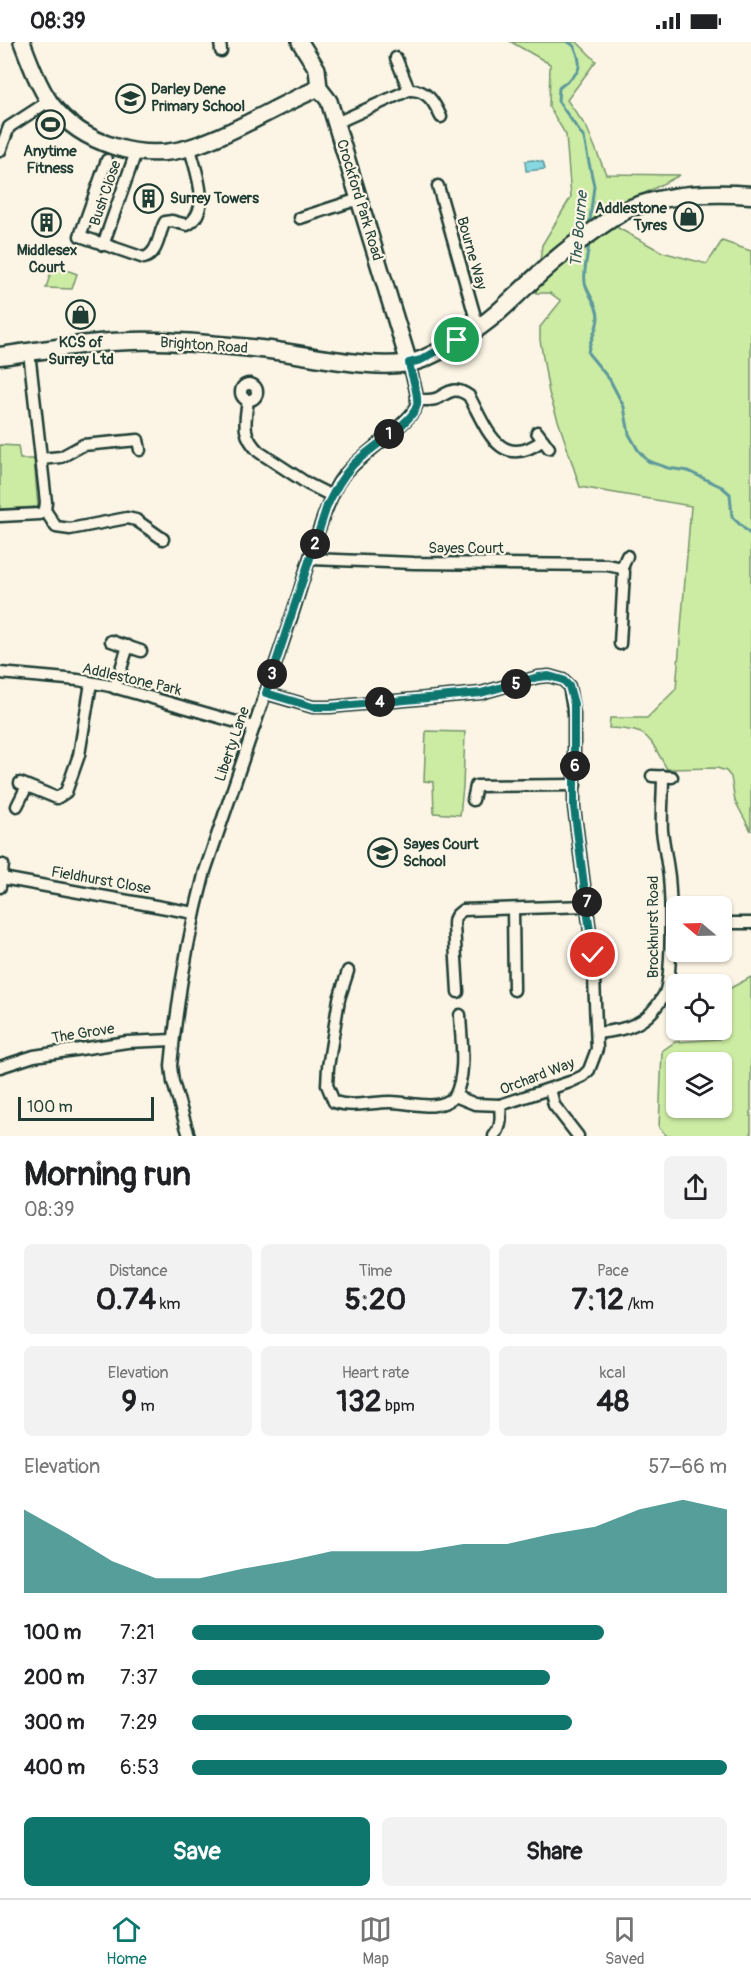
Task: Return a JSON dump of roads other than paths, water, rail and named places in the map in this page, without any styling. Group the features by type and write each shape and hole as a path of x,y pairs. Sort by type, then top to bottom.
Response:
{"main road":[{"path":"409,363 421,360 478,327 505,306 564,251 625,211 644,204 679,197 713,194 751,195"},
{"name":"Brighton Road","path":"0,356 143,340 254,348 332,360 387,364 409,363"}],"street":[{"path":"22,42 40,87 75,127 107,144 136,152 163,152 190,148 320,88"},
{"name":"Crockford Park Road","path":"300,42 317,69 320,88 329,101 409,363"},
{"path":"396,58 409,90"},
{"path":"336,123 409,90 417,89 426,94 434,103 441,117"},
{"path":"0,151 9,127 50,101"},
{"name":"Bush Close","path":"107,160 80,237 144,258 151,256 154,252 165,222 172,221 187,225 193,221 200,204 200,189 190,148"},
{"name":"Bush Close","path":"103,244 136,152"},
{"name":"Bourne Way","path":"438,186 478,327"},
{"path":"307,220 359,199"},
{"path":"29,352 46,502 45,510 56,527 70,529 127,518 136,520 163,539"},
{"path":"409,363 417,400 432,400 451,390 463,391 470,396 499,446 511,452 523,451 543,440"},
{"path":"248,400 245,424 246,435 252,445 308,484 332,496"},
{"name":"Liberty Lane","path":"189,1136 173,1082 171,1066 173,1040 194,913 205,871 332,496 338,483 352,465 403,424 414,412 417,400"},
{"path":"41,459 61,457 83,445 138,440 140,450"},
{"path":"0,516 39,514 45,510"},
{"path":"620,644 624,572 622,568 627,556"},
{"name":"Sayes Court","path":"310,559 414,563 607,565 622,568"},
{"path":"111,641 141,651"},
{"path":"115,688 128,646"},
{"name":"Addlestone Park","path":"0,673 91,683 115,688 254,727"},
{"name":"Orchard Way","path":"266,693 313,707 330,707 481,693 549,676 563,680 569,686 574,704 576,818 593,955 597,1049 589,1070 570,1082 500,1105 501,1120 499,1130 494,1136"},
{"path":"17,806 23,784 57,798 66,792 79,755 91,683"},
{"name":"Brockhurst Road","path":"663,776 662,829 671,896"},
{"path":"473,800 476,786 574,785"},
{"name":"Fieldhurst Close","path":"3,865 1,883 194,913"},
{"path":"458,992 454,918 463,910 587,906"},
{"path":"513,910 514,990"},
{"path":"732,923 751,923"},
{"name":"Brockhurst Road","path":"597,1033 629,1028 642,1022 665,994 670,962"},
{"path":"348,971 339,999 328,1067 327,1085 334,1102 344,1105 393,1102 430,1105 450,1101 460,1085 462,1071 460,1015"},
{"name":"The Grove","path":"0,1067 34,1056 127,1042 173,1040"},
{"path":"550,1089 554,1105 578,1136"},
{"path":"455,1096 475,1104 500,1105"}],"water":[{"path":"525,161 543,162 545,169 526,171"}],"waterway":[{"name":"The Bourne","path":"568,42 576,49 579,65 576,73 559,88 558,101 584,138 594,186 589,228"},
{"name":"The Bourne","path":"589,240 585,282 598,317 588,353 610,380 624,407 629,434 638,450 648,461 668,468 688,471 722,487 730,494 732,517 751,535"}],"place":[{"name":"Darley Dene Primary School","path":"130,98"},
{"name":"Anytime Fitness","path":"50,124"},
{"name":"Surrey Towers","path":"149,198"},
{"name":"Addlestone Tyres","path":"688,217"},
{"name":"Middlesex Court","path":"47,223"},
{"name":"KCS of Surrey Ltd","path":"81,315"},
{"name":"Sayes Court School","path":"382,853"}]}
